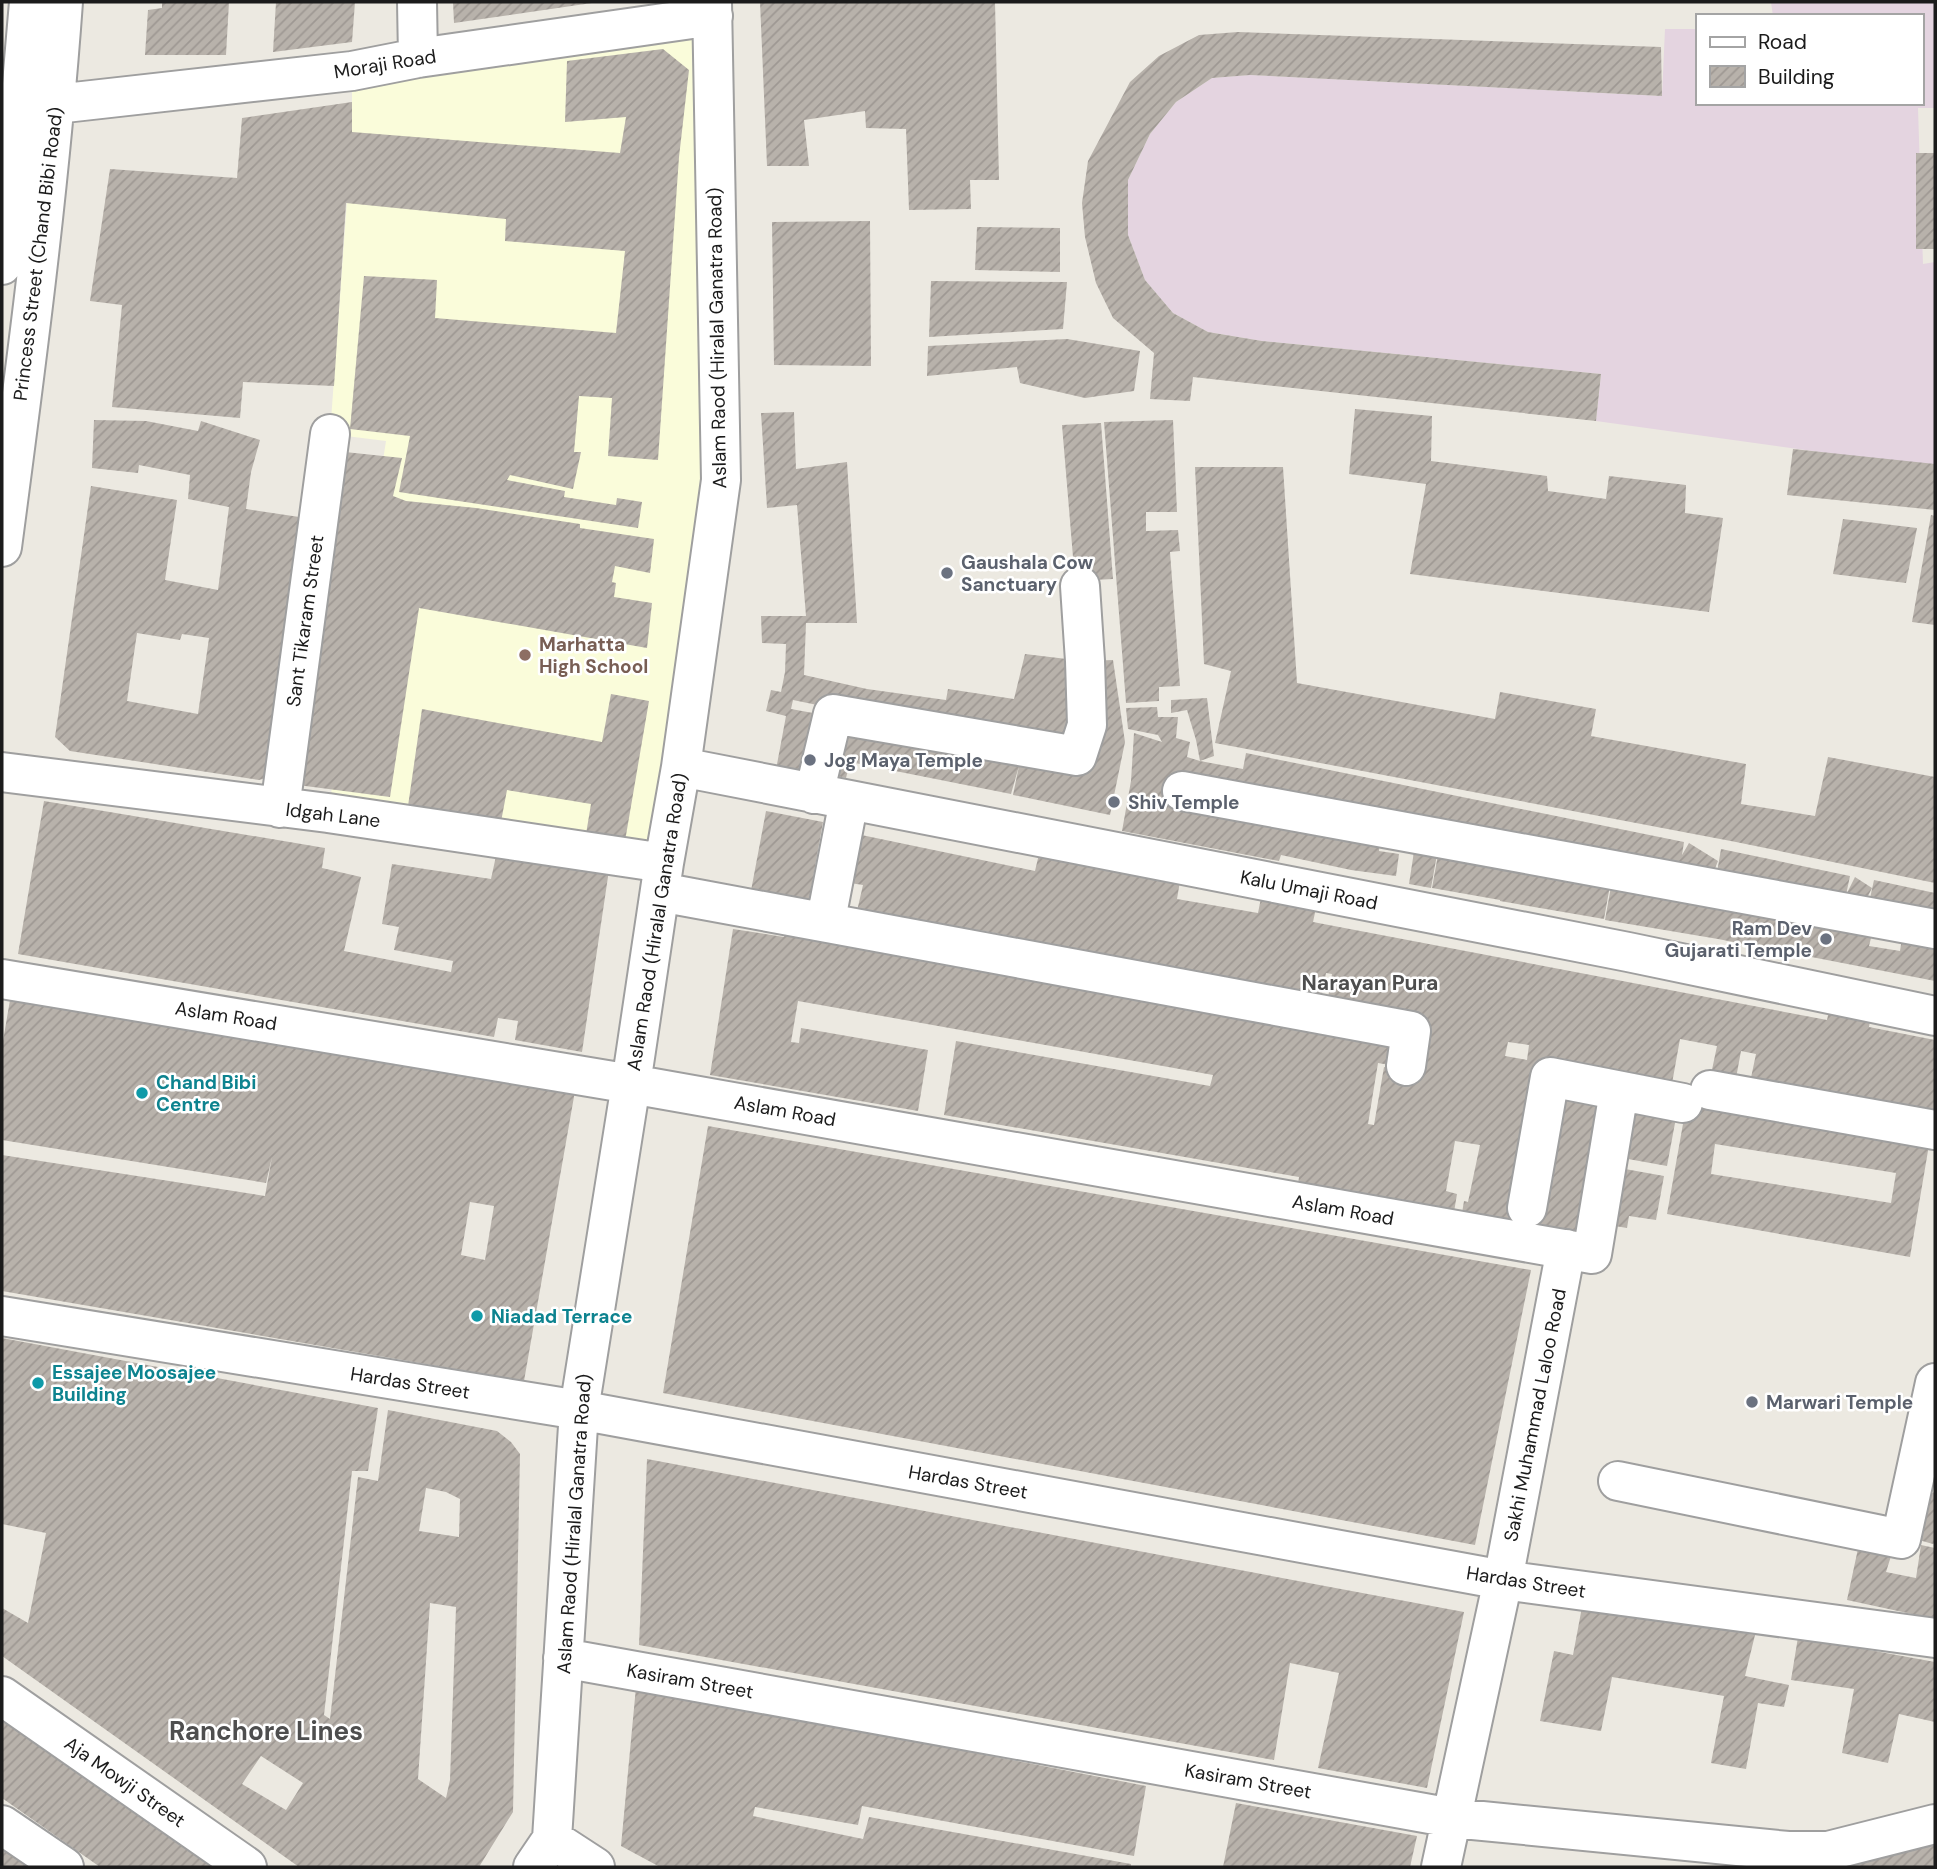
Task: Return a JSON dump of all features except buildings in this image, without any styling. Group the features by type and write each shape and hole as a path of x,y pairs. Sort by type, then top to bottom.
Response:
{"street":[{"name":"Princess Street (Chand Bibi Road)","path":"2,265 29,2"},
{"name":"Princess Street (Chand Bibi Road)","path":"2,547 56,104 63,2"},
{"path":"417,2 418,58"},
{"name":"Moraji Road","path":"56,104 352,71 712,9"},
{"name":"Aslam Raod (Hiralal Ganatra Road)","path":"543,1853 564,1658 579,1410 681,767 721,480 712,9"},
{"name":"Sant Tikaram Street","path":"280,808 331,435"},
{"path":"826,913 833,714 1077,756 1087,725 1086,661 1080,586"},
{"name":"Kalu Umaji Road","path":"681,767 1628,952 1935,1016"},
{"name":"Idgah Lane","path":"2,772 328,813 662,877 826,913"},
{"path":"1182,791 1935,929"},
{"path":"826,913 1245,980"},
{"path":"826,913 1411,1031 1406,1066"},
{"name":"Aslam Road","path":"2,979 631,1084 1592,1254 1619,1091"},
{"path":"1527,1208 1550,1077 1619,1091 1697,1097 1935,1130"},
{"name":"Sakhi Muhammad Laloo Road","path":"1441,1867 1503,1580 1566,1249"},
{"name":"Hardas Street","path":"2,1316 579,1410 1503,1580 1935,1639"},
{"path":"1618,1481 1900,1539 1922,1496 1935,1383"},
{"name":"Kasiram Street","path":"564,1658 1452,1818 1788,1859 1935,1825"},
{"name":"Aja Mowji Street","path":"2,1696 247,1867"},
{"path":"2,1825 64,1867"},
{"path":"543,1853 595,1867"}],"shaded area":[{"path":"1771,2 1935,2 1935,108 1918,108 1923,264 1935,262 1935,468 1596,421 1601,374 1262,341 1208,332 1173,313 1145,280 1128,235 1128,180 1150,134 1176,102 1212,78 1250,75 1662,96 1665,29 1696,29 1696,105 1923,105 1923,14 1773,14"},
{"path":"712,27 721,480 664,863 328,813 386,441 330,434 352,132 352,71"}],"place":[{"name":"Gaushala Cow Sanctuary","path":"947,573"},
{"name":"Marhatta High School","path":"525,655"},
{"name":"Jog Maya Temple","path":"810,760"},
{"name":"Shiv Temple","path":"1114,802"},
{"name":"Ram Dev Gujarati Temple","path":"1826,939"},
{"name":"Chand Bibi Centre","path":"142,1093"},
{"name":"Niadad Terrace","path":"477,1316"},
{"name":"Essajee Moosajee Building","path":"38,1383"},
{"name":"Marwari Temple","path":"1752,1402"}],"district":[{"name":"Narayan Pura","path":"1370,983"},
{"name":"Ranchore Lines","path":"266,1731"}]}
